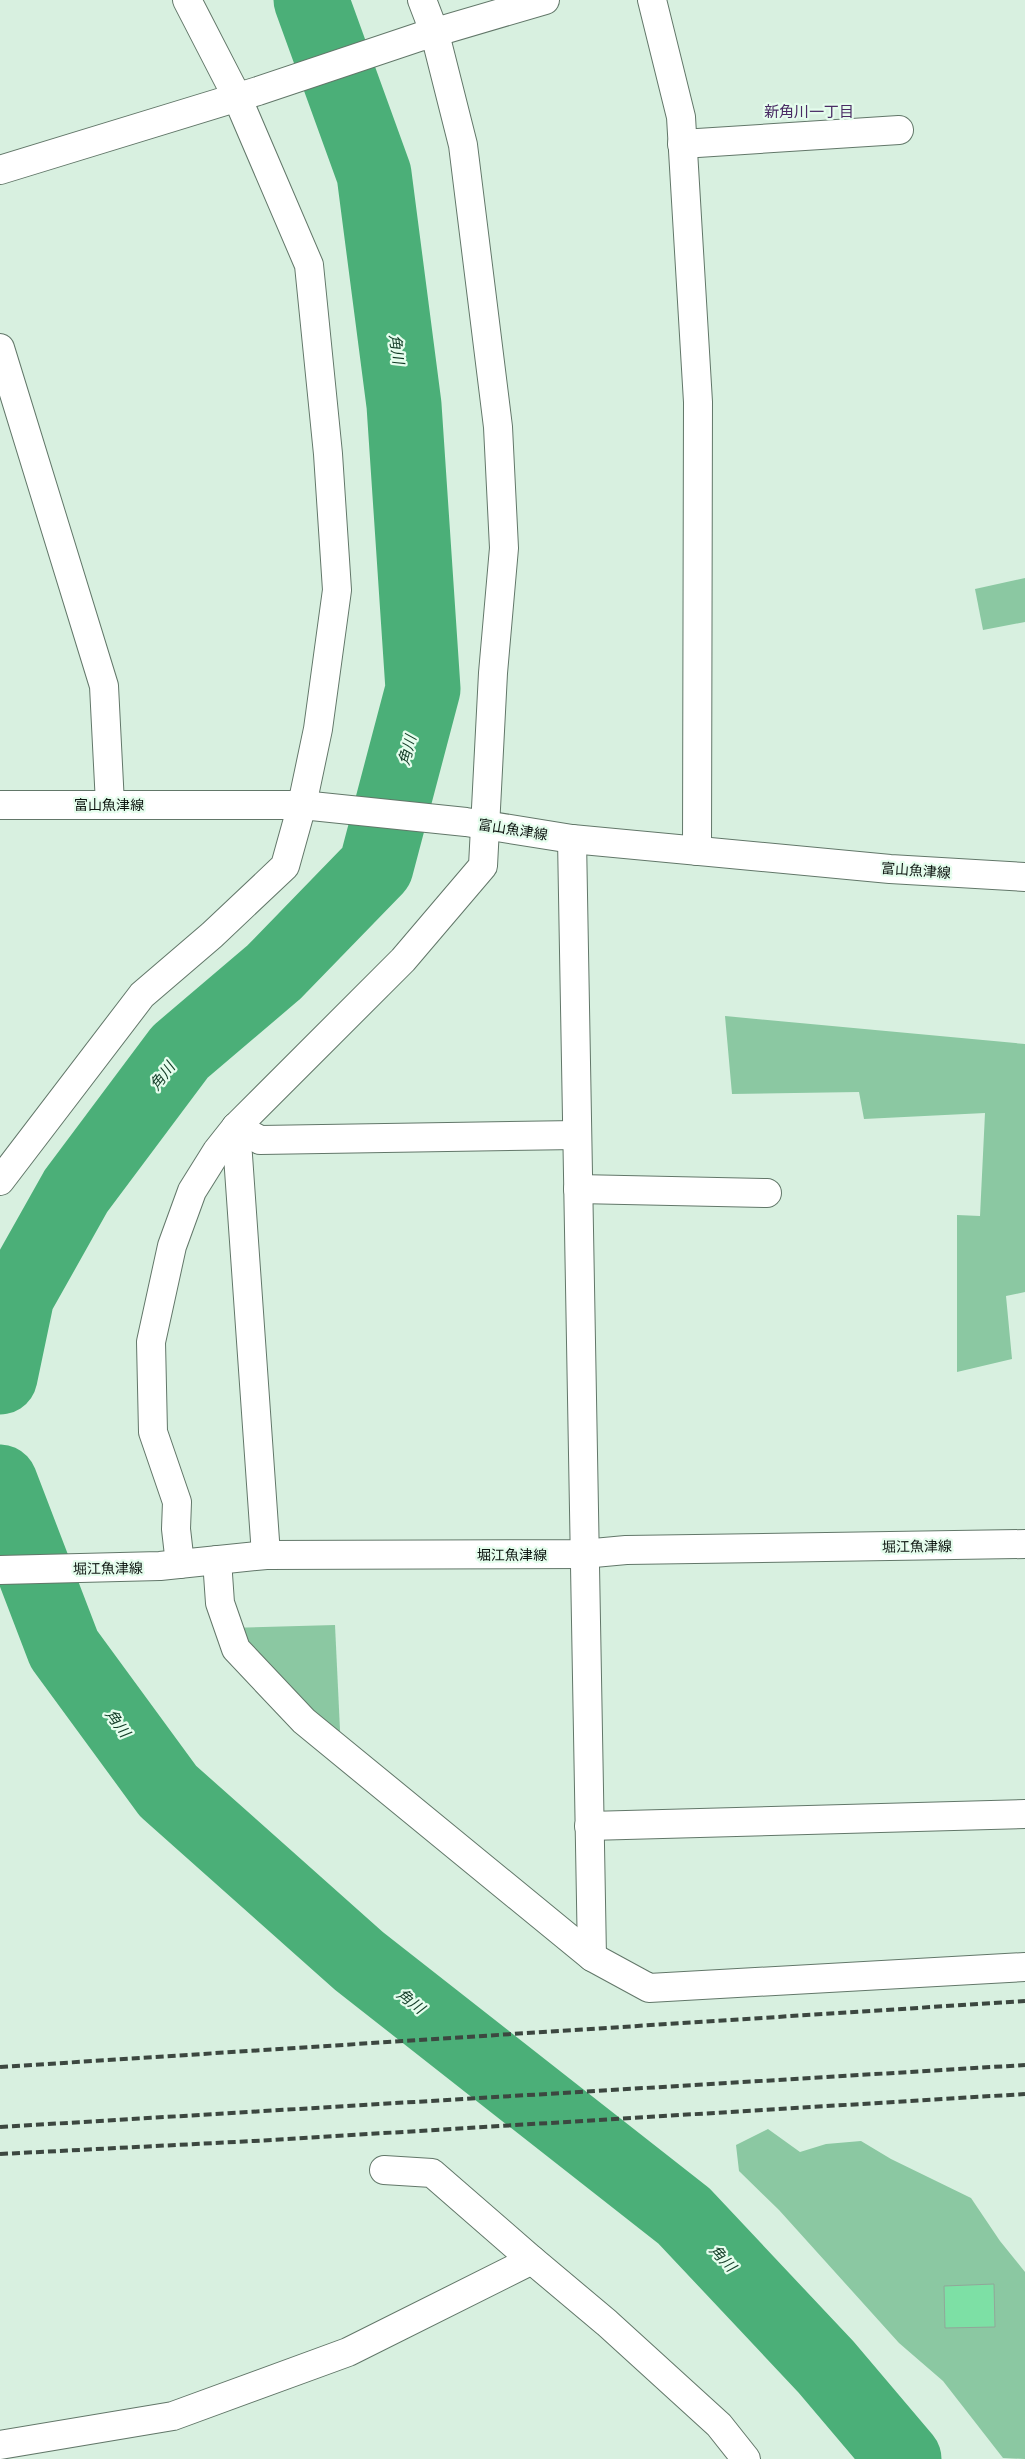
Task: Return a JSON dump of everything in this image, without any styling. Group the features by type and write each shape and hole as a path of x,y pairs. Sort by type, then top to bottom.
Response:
{"street":[{"path":"0,1181 142,994 212,935 284,866 312,807 318,729 337,590 328,454 309,265 247,94 187,0"},
{"path":"170,1565 176,1529 177,1502 153,1432 151,1342 172,1246 192,1191 217,1151 236,1127 403,960 483,866 476,823 493,673 504,548 498,427 463,145 427,35 422,0"},
{"path":"0,170 247,94 427,35 545,0"},
{"path":"652,0 681,117 698,402 697,851"},
{"path":"682,144 899,130"},
{"path":"0,348 104,686 110,804"},
{"name":"富山魚津線","path":"0,805 110,804 312,807 476,823 572,839 890,869 1025,877"},
{"path":"572,839 583,1554 592,1957"},
{"path":"236,1127 260,1140 577,1135"},
{"path":"236,1127 266,1555"},
{"path":"578,1189 767,1193"},
{"name":"堀江魚津線","path":"0,1570 170,1565 266,1555 583,1554 626,1550 1025,1544"},
{"path":"217,1560 220,1603 236,1649 304,1721 592,1957 649,1988 1025,1967"},
{"path":"589,1826 1025,1814"},
{"path":"384,2170 432,2172 607,2323 719,2425 746,2459"},
{"path":"0,2445 173,2416 348,2352 532,2260"}],"green space":[{"path":"1025,578 1025,622 983,630 975,589"},
{"path":"725,1016 1025,1044 1025,1292 1006,1296 1012,1359 957,1372 957,1215 980,1216 985,1113 864,1119 859,1092 732,1094"},
{"path":"335,1625 341,1751 228,1628"},
{"path":"768,2129 800,2152 826,2144 861,2141 891,2159 971,2198 1000,2241 1025,2272 1025,2459 1003,2458 943,2381 899,2343 779,2210 739,2171 736,2145"}],"building":[{"path":"994,2284 995,2327 945,2328 944,2286"}],"waterway":[{"name":"角川","path":"0,1377 17,1296 76,1191 180,1052 274,972 376,867 423,689 404,405 374,174 311,0"},
{"name":"角川","path":"0,1482 64,1649 168,1791 359,1961 684,2216 826,2367 904,2459"}],"railway":[{"path":"0,2067 1025,2001"},
{"path":"0,2127 1025,2065"},
{"path":"0,2154 254,2141 1025,2094"}],"district":[{"name":"新角川一丁目","path":"809,111"}]}
